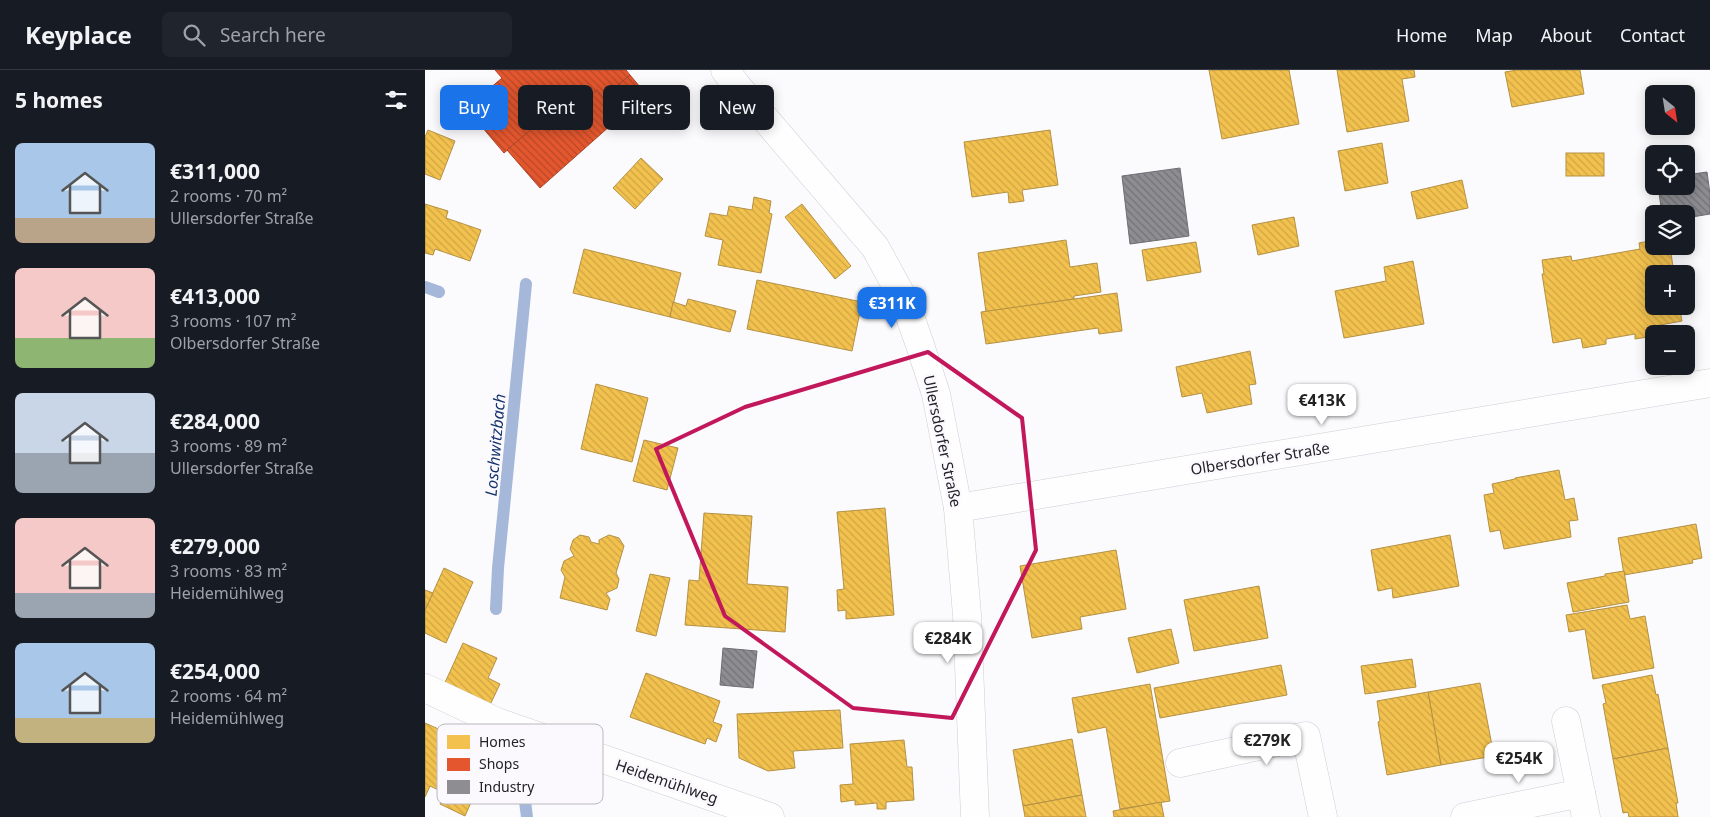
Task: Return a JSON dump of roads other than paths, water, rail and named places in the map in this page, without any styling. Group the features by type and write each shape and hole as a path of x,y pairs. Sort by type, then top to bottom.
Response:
{"street":[{"name":"Ullersdorfer Straße","path":"725,70 875,247 904,300 919,342 936,394 958,508 967,615 975,817"},
{"name":"Olbersdorfer Straße","path":"958,508 1710,383"},
{"name":"Heidemühlweg","path":"425,688 503,724"},
{"path":"1465,817 1584,805 1566,721"},
{"path":"1180,763 1306,736 1323,817"},
{"name":"Heidemühlweg","path":"603,759 771,817"}],"waterway":[{"name":"Loschwitzbach","path":"496,609 498,568 526,284"},
{"path":"425,287 439,292"},
{"name":"Loschwitzbach","path":"525,804 527,817"}]}
